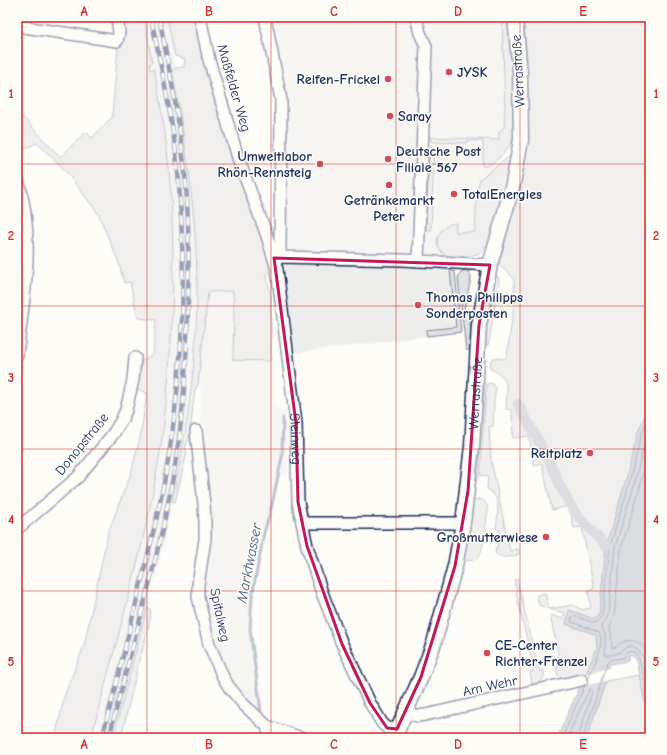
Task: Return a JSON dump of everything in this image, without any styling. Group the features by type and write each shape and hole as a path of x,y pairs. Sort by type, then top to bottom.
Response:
{"street":[{"path":"17,26 117,41 119,33 117,17"},
{"name":"Maßfelder Weg","path":"200,17 209,60 239,161 277,257"},
{"path":"265,17 281,100 277,257 490,264"},
{"path":"416,17 420,33 426,46 418,261"},
{"name":"Werrastraße","path":"395,734 421,677 442,617 455,566 463,523 471,453 479,325 490,264 513,184 521,140 520,73 515,17"},
{"path":"17,178 24,204 28,249 17,355"},
{"name":"Steinweg","path":"277,257 296,423 298,502 307,546 321,590 342,644 370,703 382,723 395,734"},
{"name":"Donopstraße","path":"17,529 78,477 113,434 126,410 133,380 135,358"},
{"name":"Spitalweg","path":"196,431 205,522 205,539 198,584 198,597 206,632 218,668 228,687 244,705 267,726 302,738"},
{"path":"302,523 463,523"},
{"name":"Am Wehr","path":"404,713 418,716 425,715 582,680"},
{"path":"267,726 270,738"}],"highlighted area":[{"path":"274,258 490,265 479,325 468,491 455,566 421,677 397,729 387,728 370,703 342,644 307,546 298,502 296,423"}],"shaded area":[{"path":"123,17 144,17 152,63 149,64 150,70 154,69 167,150 172,213 173,276 172,326 164,426 150,509 126,608 91,738 55,738 65,694 84,646 108,533 131,473 140,438 147,393 134,388 142,361 153,354 156,320 138,318 130,282 124,283 119,263 98,213 64,169 37,143 17,152 17,111 60,157 86,132 92,138 112,117 118,45"},
{"path":"144,17 167,17 175,56 173,58 176,68 172,71 183,125 193,203 197,291 194,350 191,384 178,477 160,559 122,706 113,738 91,738 134,579 146,528 156,475 167,400 167,149 154,69 150,70 149,64 152,63"},
{"path":"167,17 195,17 270,263 267,276 271,298 271,361 233,360 233,291 208,292 198,384 195,390 189,440 185,448 187,452 175,502 172,501 187,423 193,370 197,317 197,291 195,235 190,180 172,71 176,68 184,67 185,59 175,56"},
{"path":"269,17 503,17 507,110 499,173 482,234 455,253 453,274 460,332 294,353 288,307 285,250 286,106"},
{"path":"502,17 509,17 516,78 514,135 511,144 503,154 485,167 483,165 483,141 467,141 466,143 433,142 431,141 430,137 499,140 499,132 504,127 505,108"},
{"name":"Großmutterwiese","path":"521,17 650,17 650,404 606,546 599,615 594,619 570,610 566,624 596,635 597,648 586,674 562,678 558,675 556,667 561,666 550,615 563,619 565,613 549,609 573,605 582,610 591,608 588,590 594,589 582,527 574,528 569,506 552,510 542,463 534,465 529,436 513,438 512,410 506,409 507,390 505,380 502,375 490,369 491,360 494,358 504,359 507,356 515,298 514,280 498,262 520,181"},
{"path":"514,153 497,223 485,247 479,253 471,256 446,255 438,246 438,236 441,231 450,224 456,223 456,232 475,232 477,191 480,179"},
{"path":"429,154 434,154 431,230 426,230"},
{"path":"450,270 455,272 461,332 427,336 426,330 456,327"},
{"path":"465,270 469,272 471,278 464,310 469,313 471,330 469,350 466,350 458,278 460,273"},
{"path":"495,276 498,277 499,281 488,345 484,344"},
{"path":"233,290 235,308 233,330 267,362 275,362 275,408 286,411 288,476 277,476 274,513 266,513 249,595 252,631 265,721 251,709 221,667 202,596 199,433 202,392 198,384 207,292"},
{"path":"484,382 478,479 475,478 482,383"},
{"path":"490,383 496,388 493,426 489,427 491,460 510,551 518,549 519,554 507,557 501,557 496,554 495,548 497,548 500,530 496,529 498,511 497,501 492,492 487,489 488,476 480,475 486,391 487,384"},
{"path":"479,499 487,504 488,510 484,541 481,553 476,559 464,560 463,557 472,503 474,500"},
{"path":"517,579 539,671 544,670 544,677 539,683 532,684 530,672 534,670 516,593 514,580"},
{"path":"545,593 549,609 539,605 537,595"},
{"path":"147,608 151,610 148,630 139,661 121,738 113,738"},
{"path":"639,675 650,724 650,738 587,738 606,681"}],"water":[{"path":"650,404 650,724 636,661 631,655 628,656 628,661 610,664 587,738 557,738 597,648 596,635 566,624 569,610 594,619 599,615 606,546 623,490 638,432"}],"pier":[{"path":"610,668 606,681 580,687 585,674"}],"waterway":[{"path":"518,404 550,462 560,486 572,508 606,546"},
{"name":"Marktwasser","path":"261,712 250,629 252,596 264,533 272,505 282,457 283,418"}],"railway":[{"path":"102,738 148,554 163,487 171,442 180,361 183,272 179,184 164,79 151,17"},
{"path":"109,738 167,510 177,455 184,390 189,272 186,184 178,121 159,17"}],"place":[{"name":"JYSK","path":"449,72"},
{"name":"Reifen-Frickel","path":"388,79"},
{"name":"Saray","path":"390,116"},
{"name":"Deutsche Post Filiale 567","path":"388,159"},
{"name":"Umweltlabor Rhön-Rennsteig","path":"320,164"},
{"name":"Getränkemarkt Peter","path":"389,185"},
{"name":"TotalEnergies","path":"454,194"},
{"name":"Thomas Philipps Sonderposten","path":"418,305"},
{"name":"Reitplatz","path":"590,453"},
{"name":"Großmutterwiese","path":"546,537"},
{"name":"CE-Center Richter+Frenzel","path":"487,653"}]}
